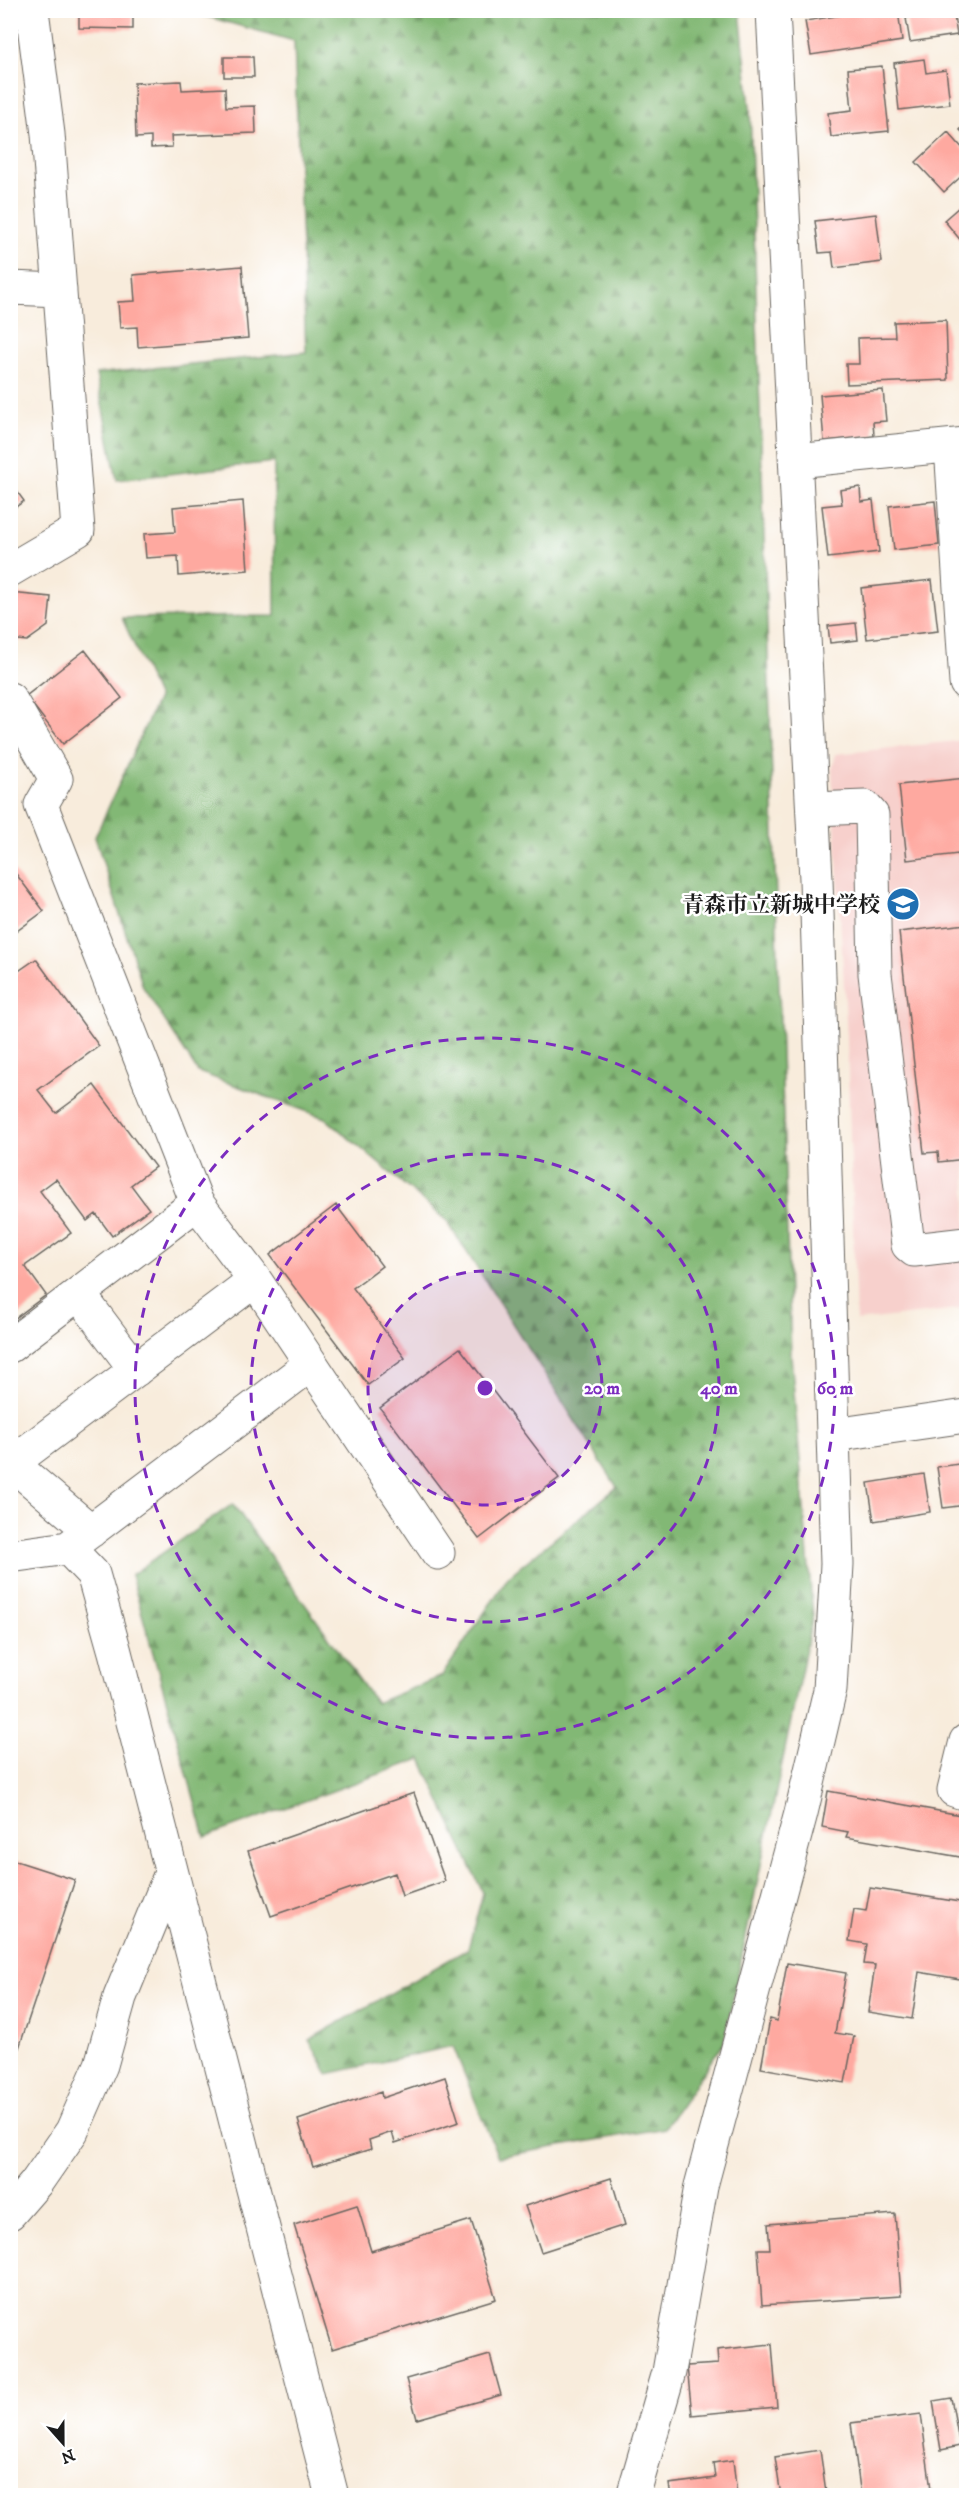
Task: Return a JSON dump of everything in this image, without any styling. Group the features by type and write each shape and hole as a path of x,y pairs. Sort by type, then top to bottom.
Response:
{"street":[{"path":"10,570 78,530 48,134 33,10"},
{"path":"633,2496 669,2372 701,2186 801,1813 830,1690 837,1564 822,1024 773,10"},
{"path":"10,288 60,290"},
{"path":"796,461 959,445 966,683"},
{"path":"10,699 56,779 41,805 197,1203 255,1280 438,1553"},
{"path":"813,809 865,807 872,815 875,974 908,1245 914,1250 966,1244"},
{"path":"10,1346 197,1203"},
{"path":"255,1280 11,1462 79,1540 93,1574 332,2496"},
{"path":"79,1294 136,1370"},
{"path":"10,1556 79,1540 311,1364"},
{"path":"834,1435 966,1416"},
{"path":"966,1741 954,1790 966,1794"},
{"path":"10,2213 36,2183 72,2131 101,2065 120,1997 171,1873"}],"shaded area":[{"name":"青森市立新城中学校","path":"966,740 966,1308 856,1321 847,1039 832,770 836,754"}],"green space":[{"path":"201,11 740,11 750,107 791,1356 813,1615 724,2042 665,2128 498,2157 453,2046 328,2074 309,2040 468,1949 483,1893 421,1759 205,1837 131,1575 233,1504 376,1703 442,1676 509,1576 617,1487 447,1221 325,1118 198,1072 143,987 95,837 158,698 122,618 275,616 274,462 117,480 96,374 306,352 294,41 201,15"}],"building":[{"path":"79,10 133,10 133,29 79,28"},
{"path":"874,10 898,10 902,41 811,55 805,21"},
{"path":"922,10 953,10 957,35 910,42 906,18 923,15"},
{"path":"224,57 253,57 254,77 224,77"},
{"path":"924,59 926,73 946,70 950,104 899,110 894,63"},
{"path":"882,66 889,131 831,137 828,113 852,110 848,69"},
{"path":"181,81 182,90 225,88 226,107 255,106 256,133 171,136 172,147 151,148 151,137 136,138 134,83"},
{"path":"966,123 966,136 960,130"},
{"path":"948,132 966,152 966,172 944,192 916,162"},
{"path":"966,201 966,247 944,220"},
{"path":"876,214 882,262 834,268 832,252 819,253 815,221"},
{"path":"242,266 248,338 138,347 137,327 120,328 118,302 135,301 133,275"},
{"path":"966,299 966,311 961,304"},
{"path":"946,320 948,380 847,384 846,364 859,364 858,338 895,337 894,322"},
{"path":"883,390 886,421 873,422 874,436 824,441 820,395"},
{"path":"10,482 24,501 10,511"},
{"path":"860,487 861,502 873,500 879,552 828,558 822,506 842,504 840,490"},
{"path":"243,501 248,570 179,576 178,556 146,558 144,534 175,532 173,507"},
{"path":"935,501 939,545 894,550 889,506"},
{"path":"932,580 938,631 867,639 861,588"},
{"path":"10,593 51,597 48,626 27,641 10,639"},
{"path":"856,623 858,640 830,643 828,626"},
{"path":"85,650 122,698 63,744 26,696"},
{"path":"966,778 966,884 962,884 958,854 907,860 899,785"},
{"path":"10,866 44,911 10,936"},
{"path":"966,924 966,1159 939,1162 938,1152 924,1153 899,932"},
{"path":"36,959 99,1046 38,1090 56,1113 94,1085 155,1167 131,1185 149,1209 112,1236 96,1214 87,1221 56,1179 40,1191 71,1233 25,1266 46,1295 10,1322 10,977"},
{"path":"336,1205 382,1266 353,1288 405,1358 368,1385 270,1255"},
{"path":"460,1348 559,1478 479,1539 380,1408"},
{"path":"966,1463 966,1505 943,1508 937,1467"},
{"path":"924,1474 930,1512 874,1521 868,1483"},
{"path":"828,1791 966,1816 966,1858 846,1837 848,1832 822,1827"},
{"path":"414,1793 445,1881 402,1896 395,1873 271,1916 248,1851"},
{"path":"10,1859 75,1880 11,2072 10,2072"},
{"path":"870,1888 966,1903 966,1980 919,1972 912,2019 868,2012 875,1965 864,1964 867,1944 849,1941 854,1909 866,1911"},
{"path":"787,1963 846,1973 835,2033 854,2036 845,2083 761,2068 770,2019 777,2021"},
{"path":"445,2077 459,2122 395,2143 392,2132 369,2140 371,2149 313,2167 298,2120 381,2092 382,2098"},
{"path":"611,2178 625,2225 541,2252 525,2206"},
{"path":"357,2205 371,2251 471,2220 496,2299 332,2349 294,2225"},
{"path":"895,2214 901,2296 762,2305 758,2249 770,2249 768,2224"},
{"path":"772,2344 777,2407 692,2415 687,2366 718,2364 717,2350"},
{"path":"490,2355 501,2395 417,2419 406,2379"},
{"path":"951,2398 960,2446 941,2450 933,2401"},
{"path":"921,2414 931,2489 882,2496 861,2496 851,2423"},
{"path":"820,2450 826,2492 781,2496 775,2457"},
{"path":"733,2460 737,2496 671,2496 669,2484 715,2478 713,2463"}],"place":[{"name":"青森市立新城中学校","path":"903,904"}]}
